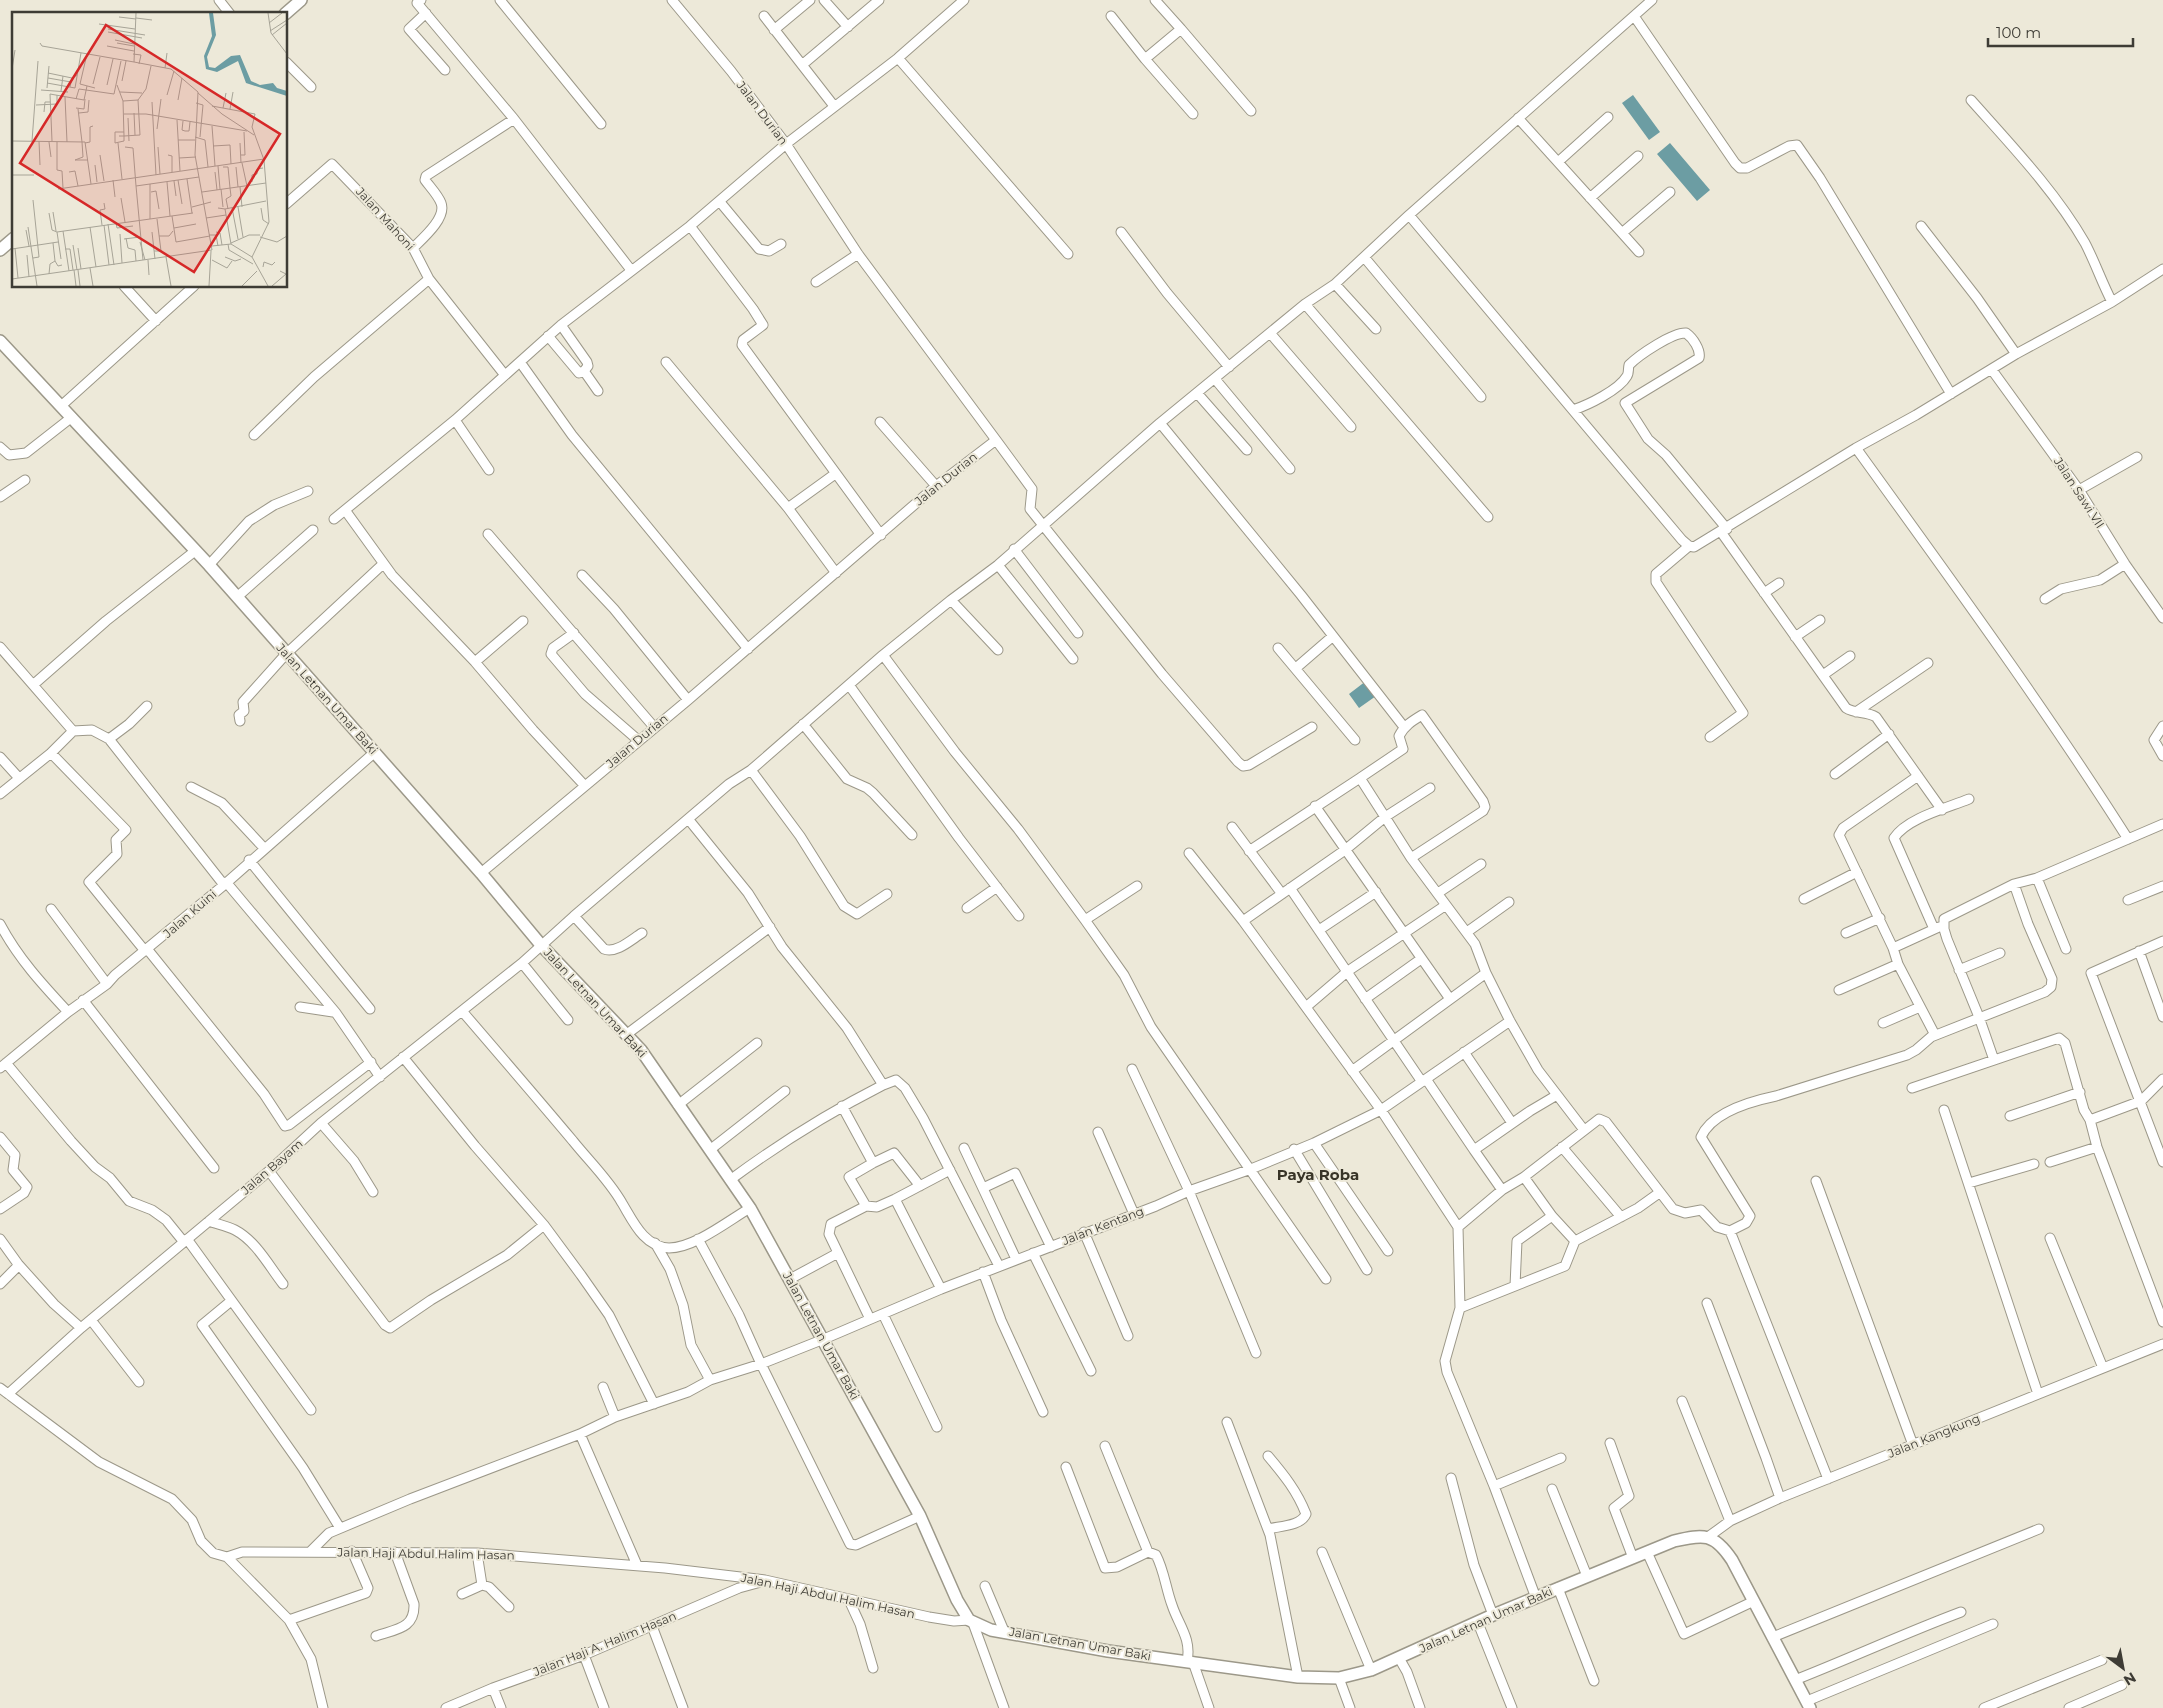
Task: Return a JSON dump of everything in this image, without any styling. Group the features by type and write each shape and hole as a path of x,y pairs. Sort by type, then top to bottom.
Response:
{"street":[{"path":"219,0 228,12"},
{"path":"287,12 301,0"},
{"path":"500,0 601,124"},
{"path":"774,30 810,0"},
{"path":"824,0 848,27"},
{"path":"802,65 879,0"},
{"path":"334,518 455,420 504,374 561,325 720,202 786,144 898,58 964,0"},
{"path":"1155,0 1251,111"},
{"name":"Jalan Bayam","path":"8,1394 81,1328 269,1171 321,1123 522,963 574,916 730,784 751,770 883,655 998,565 1160,423 1305,304 1335,284 1409,215 1652,0"},
{"path":"418,1 514,119 631,270"},
{"name":"Jalan Durian","path":"480,873 688,700 936,486 996,440 858,254 786,144 677,2"},
{"path":"426,13 408,29 445,70"},
{"path":"764,16 834,106"},
{"path":"1111,16 1145,59 1193,114"},
{"path":"1634,16 1734,163 1740,168 1747,168 1789,146 1797,146 1820,178 1951,394"},
{"path":"1145,59 1180,29"},
{"path":"898,58 1068,254"},
{"path":"288,64 311,87"},
{"path":"1971,100 2013,146 2068,216 2085,244 2112,302"},
{"path":"1558,162 1608,117"},
{"path":"1518,118 1639,252"},
{"path":"413,248 438,222 442,210 442,204 426,180 426,176 514,119"},
{"path":"1590,198 1638,156"},
{"name":"Jalan Mahoni","path":"288,202 332,164 413,248 429,279 504,374"},
{"path":"1622,233 1670,192"},
{"path":"720,202 759,249 769,251 781,244"},
{"path":"1409,215 1689,546"},
{"path":"690,226 754,309 762,325 743,340 742,345 881,535"},
{"path":"1921,226 1977,298 2016,354"},
{"path":"1121,232 1167,292 1229,367"},
{"path":"0,250 12,240"},
{"path":"816,282 858,254"},
{"path":"1364,257 1480,397"},
{"path":"1710,737 1743,713 1656,582 1656,574 1689,546 1700,545 1856,448 1992,370 2016,354 2112,302 2163,270"},
{"path":"254,435 314,377 429,279"},
{"path":"1335,284 1376,329"},
{"path":"126,288 156,321"},
{"path":"61,406 192,288"},
{"path":"1305,304 1488,517"},
{"path":"561,325 587,362 588,366 584,372"},
{"path":"1270,333 1351,427"},
{"path":"1574,410 1602,397 1623,381 1628,372 1629,365 1638,357 1676,334 1686,333 1689,335 1699,351 1699,358 1626,403 1648,438 1685,478 1724,530 1764,593 1846,708 1851,711 1866,712 1876,717 1942,810"},
{"path":"548,336 579,373 584,372"},
{"name":"Jalan Letnan Umar Baki","path":"0,341 195,550 375,752 541,945 641,1050 750,1208 920,1516 957,1600 971,1621 991,1630 1108,1651 1298,1676 1339,1678 1371,1670 1493,1615 1674,1541 1697,1535 1708,1536"},
{"path":"520,362 572,435 748,649"},
{"path":"666,362 788,508 836,573"},
{"name":"Jalan Sawi VII","path":"1992,370 2079,490 2125,564 2163,618"},
{"path":"584,372 598,391"},
{"path":"1215,379 1290,469"},
{"path":"1197,393 1247,450"},
{"path":"0,447 9,455 26,453 72,417"},
{"path":"455,420 489,470"},
{"path":"880,422 936,486"},
{"path":"1160,423 1333,636 1404,727"},
{"path":"996,440 1031,486 1033,493 1029,506 1043,525 1162,674 1240,764 1249,766 1312,727"},
{"path":"1856,448 1989,634 2091,782 2128,840"},
{"path":"2079,490 2138,457"},
{"path":"788,508 835,474"},
{"path":"0,497 24,480"},
{"path":"209,566 249,521 274,505 308,491"},
{"path":"345,510 383,564 475,662 533,730 585,786"},
{"path":"237,597 314,530"},
{"path":"488,534 654,727"},
{"path":"1014,549 1078,633"},
{"path":"34,685 106,621 195,550"},
{"path":"240,721 239,715 244,711 243,702 286,654 383,564"},
{"path":"2045,598 2061,589 2100,580 2125,564"},
{"path":"998,565 1073,659"},
{"path":"582,575 614,609 688,700"},
{"path":"1764,593 1778,583"},
{"path":"951,600 998,650"},
{"path":"1796,637 1820,620"},
{"path":"475,662 523,621"},
{"path":"574,633 553,648 551,654 585,694 638,740"},
{"path":"1296,668 1333,636"},
{"path":"0,648 73,731"},
{"path":"1278,648 1355,740"},
{"path":"883,655 955,752 1018,829 1085,920 1124,975 1152,1027 1251,1169 1262,1189 1326,1279"},
{"path":"1823,675 1850,656"},
{"path":"1856,712 1928,663"},
{"path":"849,685 1019,916"},
{"path":"109,738 129,724 146,706"},
{"path":"1249,851 1403,749 1399,736 1404,727 1422,715 1483,800 1485,807 1483,811 1411,858"},
{"path":"803,724 847,779 867,788 873,793 912,835"},
{"path":"2163,726 2154,740 2163,756"},
{"path":"0,794 51,753 73,731 92,730 109,738 225,883 334,1012 380,1077"},
{"path":"1834,774 1888,734"},
{"name":"Jalan Kuini","path":"3,1066 68,1012 107,984 115,975 225,883 249,860 375,752"},
{"path":"51,753 126,830 116,840 117,854 89,882 264,1094 285,1126 289,1126 371,1062"},
{"path":"0,757 19,778"},
{"path":"751,770 800,836 844,906 857,914 887,894"},
{"path":"1918,776 1840,831 1839,835 1880,918 1898,964 1935,1035"},
{"path":"1360,778 1411,858 1475,944 1486,973 1510,1021 1538,1070 1584,1130"},
{"path":"191,787 222,803 264,848"},
{"path":"1243,921 1345,850 1385,817 1430,788"},
{"path":"1934,929 1894,838 1898,831 1911,822 1969,799"},
{"path":"1315,806 1450,999"},
{"path":"689,820 748,892 782,947 847,1028 883,1085"},
{"path":"1994,1060 1979,1017 1958,970 1947,939 1944,918 2014,884 2037,878 2163,824"},
{"path":"1232,827 1249,851 1319,930 1392,1040 1424,1080 1502,1190"},
{"path":"1189,853 1243,921 1381,1110 1458,1227 1460,1308 1445,1361 1447,1372 1494,1486 1536,1598"},
{"path":"249,860 370,1009"},
{"path":"1438,893 1481,864"},
{"path":"1804,899 1857,872"},
{"path":"2037,878 2066,949"},
{"path":"1458,1227 1502,1190 1524,1177 1596,1120 1603,1120 1673,1209 1685,1213 1701,1210 1717,1227 1730,1231 1746,1223 1750,1216 1701,1137 1704,1130 1724,1114 1737,1107 1907,1055 1935,1035 2045,992 2051,987 2052,980 2028,924 2014,884"},
{"path":"1085,920 1137,886"},
{"path":"2128,900 2163,886"},
{"path":"968,908 996,887"},
{"path":"1319,930 1376,892"},
{"path":"1467,932 1509,902"},
{"path":"1306,1007 1348,971 1446,905"},
{"path":"51,909 107,984"},
{"path":"574,916 608,951 616,949 642,933"},
{"path":"1846,933 1880,918"},
{"path":"0,924 11,945 29,970 68,1012"},
{"path":"1893,948 1944,925"},
{"path":"627,1034 770,926"},
{"path":"2163,941 2092,973 2163,1162"},
{"path":"2138,951 2160,1000 2163,1017"},
{"path":"1958,970 2000,953"},
{"path":"1365,999 1421,959"},
{"path":"522,963 568,1020"},
{"path":"1839,990 1898,964"},
{"path":"1352,1071 1486,973"},
{"path":"84,1000 214,1168"},
{"path":"300,1007 334,1012"},
{"path":"1883,1023 1920,1007"},
{"path":"462,1011 522,1079 612,1189 639,1233 655,1243 669,1248 698,1239 750,1208"},
{"name":"Jalan Kentang","path":"310,1552 329,1533 340,1528 580,1434 615,1416 688,1392 710,1380 761,1364 983,1272 1051,1247 1189,1191 1251,1169 1294,1149 1314,1143 1381,1110 1510,1021"},
{"path":"1912,1088 2059,1038 2065,1043 2070,1055 2084,1110 2090,1120 2097,1147 2163,1322"},
{"path":"678,1105 756,1043"},
{"path":"1464,1052 1512,1123"},
{"path":"403,1057 475,1146 544,1225 609,1315 654,1404"},
{"path":"3,1066 95,1167 110,1178 128,1201 152,1210 166,1220 185,1240 311,1410"},
{"path":"1132,1069 1189,1191 1256,1353"},
{"path":"2090,1120 2140,1101 2163,1079"},
{"path":"730,1180 778,1144 842,1106 896,1080 905,1088 923,1118 999,1266"},
{"path":"711,1149 785,1091"},
{"path":"2010,1116 2080,1092"},
{"path":"1474,1150 1512,1123 1557,1095"},
{"path":"842,1106 873,1163"},
{"path":"1944,1110 2038,1394"},
{"path":"321,1123 354,1161 373,1192"},
{"path":"1098,1132 1134,1214"},
{"path":"0,1137 15,1154 13,1170 27,1187 24,1193 0,1209"},
{"path":"1314,1143 1388,1251"},
{"path":"1562,1147 1621,1217"},
{"path":"2050,1162 2097,1147"},
{"path":"964,1148 1016,1260"},
{"path":"1294,1149 1367,1270"},
{"path":"866,1206 849,1177 894,1153 920,1186"},
{"path":"1969,1183 2034,1164"},
{"path":"870,1319 829,1234 831,1224 866,1206 877,1207 896,1199 950,1170"},
{"path":"269,1171 385,1325 390,1328 431,1300 507,1255 544,1225"},
{"path":"984,1188 1015,1173 1051,1247"},
{"path":"1524,1177 1552,1216 1575,1241"},
{"path":"1816,1181 1913,1445"},
{"path":"1460,1308 1565,1266 1575,1241 1638,1208 1659,1193"},
{"path":"896,1199 941,1289"},
{"path":"1515,1286 1517,1241 1552,1216"},
{"path":"209,1222 231,1228 245,1236 256,1247 283,1284"},
{"path":"1730,1231 1828,1478"},
{"path":"1084,1232 1128,1336"},
{"path":"2050,1238 2104,1368"},
{"path":"0,1239 18,1264 54,1304 81,1328"},
{"path":"698,1239 730,1296 761,1364 850,1544 856,1545 920,1516"},
{"path":"655,1243 670,1269 683,1305 691,1345 710,1380"},
{"path":"790,1278 838,1253"},
{"path":"1033,1253 1091,1371"},
{"path":"0,1284 18,1264"},
{"path":"983,1272 1001,1320 1043,1412"},
{"path":"231,1302 202,1325 303,1468 340,1528"},
{"path":"1707,1303 1780,1498"},
{"path":"883,1314 937,1427"},
{"path":"91,1320 139,1382"},
{"name":"Jalan Kangkung","path":"1708,1536 1730,1522 1780,1498 2163,1344"},
{"path":"603,1387 615,1416"},
{"path":"0,1388 99,1462 172,1500 192,1520 201,1541 212,1553 227,1557 289,1620 311,1659 323,1708"},
{"path":"1682,1400 1730,1522"},
{"path":"1227,1422 1268,1529 1298,1676"},
{"path":"580,1434 637,1565"},
{"path":"1610,1443 1629,1496 1614,1508 1633,1558"},
{"path":"1105,1446 1148,1552"},
{"path":"1268,1456 1290,1481 1298,1494 1306,1514 1303,1519 1294,1523 1268,1529"},
{"path":"1494,1486 1561,1458"},
{"path":"1066,1467 1106,1568 1117,1567 1148,1552 1154,1553 1158,1559 1172,1607 1180,1620 1190,1662 1209,1708"},
{"path":"1451,1478 1474,1565 1493,1615"},
{"path":"1552,1488 1587,1576"},
{"path":"1773,1637 2039,1529"},
{"path":"1708,1536 1722,1546 1754,1601 1808,1704 1994,1624"},
{"path":"289,1620 366,1593 368,1588 352,1551"},
{"name":"Jalan Haji Abdul Halim Hasan","path":"227,1557 242,1552 477,1553 637,1565 766,1580 929,1618 971,1621"},
{"path":"376,1636 406,1625 412,1620 414,1613 414,1604 395,1552"},
{"path":"1322,1552 1371,1670"},
{"path":"1647,1552 1684,1634 1754,1601"},
{"path":"477,1553 482,1586"},
{"name":"Jalan Haji A. Halim Hasan","path":"446,1708 493,1688 584,1655 723,1594 766,1580"},
{"path":"462,1594 482,1586 489,1588 509,1607"},
{"path":"985,1586 1004,1632"},
{"path":"1558,1588 1594,1680"},
{"path":"849,1600 860,1624 872,1668"},
{"path":"1795,1680 1851,1658 1900,1635 1961,1612"},
{"path":"971,1621 1002,1707"},
{"path":"1478,1623 1512,1708"},
{"path":"652,1626 683,1708"},
{"path":"584,1655 604,1708"},
{"path":"1399,1658 1407,1672 1420,1708"},
{"path":"1984,1708 2102,1660"},
{"path":"1339,1678 1350,1708"},
{"path":"2069,1708 2122,1685"},
{"path":"493,1688 501,1708"}],"water":[{"path":"1633,95 1660,132 1649,140 1622,103"},
{"path":"1670,143 1710,190 1697,201 1657,154"},
{"path":"1366,681 1376,696 1359,708 1349,694"}],"district":[{"name":"Paya Roba","path":"1318,1175"}]}
